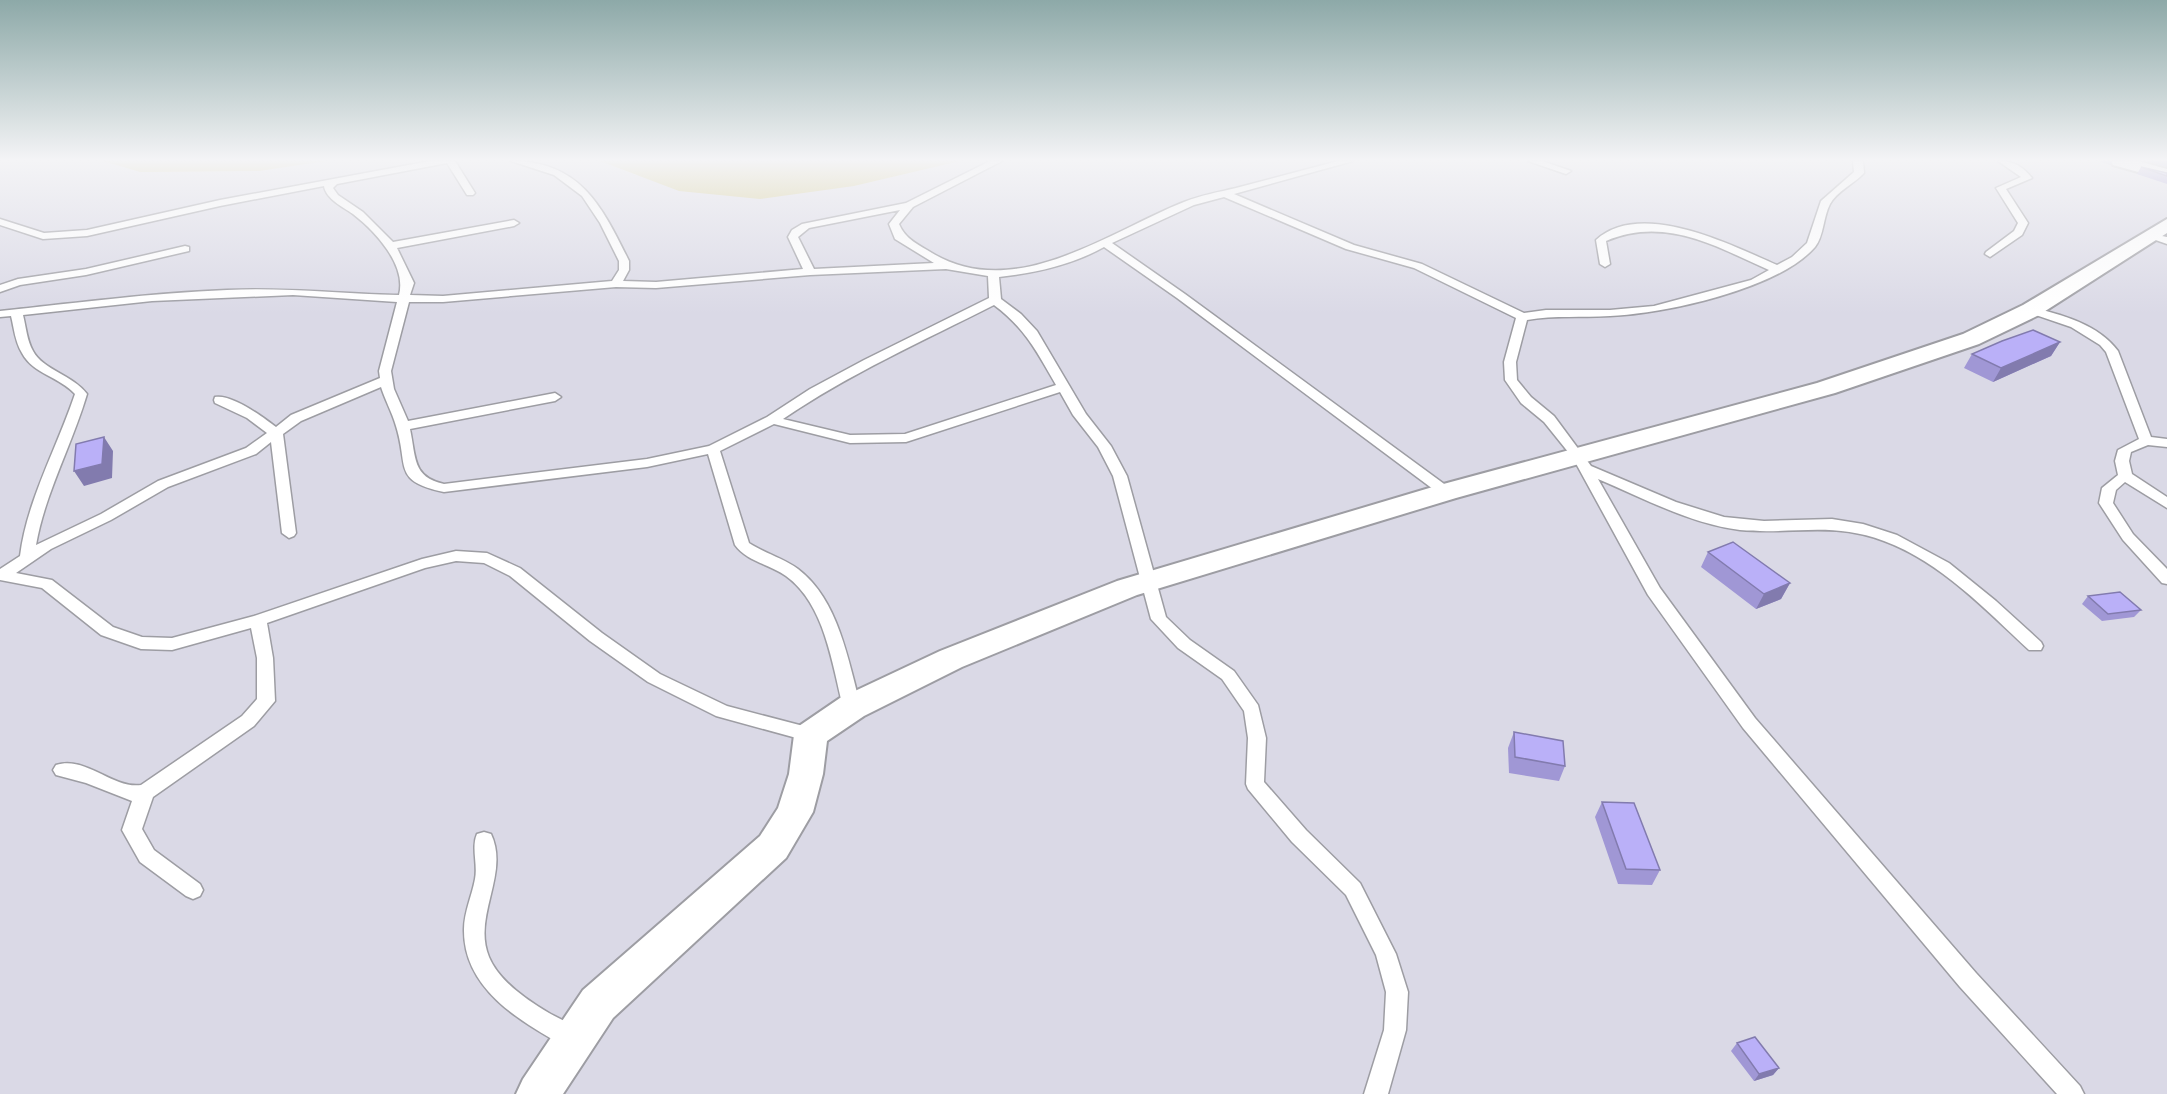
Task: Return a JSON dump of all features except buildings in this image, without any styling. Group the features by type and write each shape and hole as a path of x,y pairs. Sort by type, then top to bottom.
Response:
{"street":[{"path":"538,1094 598,1004 773,847 795,812 806,774 811,735 852,707 951,658 1149,582 1446,492 1583,463 1901,365 1971,339 2031,310 2162,233"}],"lane":[{"path":"0,222 43,236 87,233 183,212"},
{"path":"356,212 391,246 408,283 385,371 386,380 403,426 413,474 425,484 444,488 546,478 647,463 713,449 772,420 850,372 938,326 995,300"},
{"path":"598,212 624,261 624,270 616,284"},
{"path":"810,272 793,237 796,232 806,226 874,212"},
{"path":"903,212 894,224 899,237 946,266"},
{"path":"0,314 152,298 227,293 293,292 404,299 495,296 616,284 656,285 810,272 946,266 993,274 1058,263 1170,212"},
{"path":"1268,212 1350,247 1426,270 1522,318 1546,313 1610,313 1653,309 1734,290 1755,282 1796,259 1812,244 1822,212"},
{"path":"1990,254 2018,233 2023,223 2018,212"},
{"path":"391,246 514,223"},
{"path":"1605,264 1601,240 1625,230 1650,228 1674,229 1693,234 1776,269"},
{"path":"1105,243 1181,296 1446,492"},
{"path":"0,289 18,282 86,272 185,249"},
{"path":"993,274 995,300 1017,316 1033,334 1049,358 1062,387 1104,446 1120,476 1159,619 1184,644 1228,675 1252,710 1257,738 1255,784 1299,836 1353,890 1386,954 1396,992 1395,1030 1376,1094"},
{"path":"2031,310 2080,327 2106,343 2146,441"},
{"path":"16,312 27,352 36,363 74,383 81,394 71,426 33,520 27,556"},
{"path":"1522,318 1510,362 1511,380 1526,400 1549,419 1583,463 1654,591 1749,723 1968,980 2072,1094"},
{"path":"1,575 27,556 164,484 252,451 296,418 386,380"},
{"path":"772,420 850,439 906,438 1062,387"},
{"path":"403,426 555,397"},
{"path":"220,400 252,415 277,434 289,533"},
{"path":"2167,443 2146,441 2125,450 2122,461 2125,476 2167,503"},
{"path":"713,449 742,545 795,575 816,600 830,630 852,707"},
{"path":"1583,463 1722,522 1756,528 1809,523 1834,525 1890,538 1941,563 1962,579 2035,646"},
{"path":"2125,476 2109,488 2106,503 2128,537 2167,579"},
{"path":"1,575 47,584 107,631 141,643 172,644 258,620 422,564 456,556 487,558 515,572 596,637 654,678 722,711 811,735"},
{"path":"62,770 89,776 131,794 145,792 248,721 266,701 265,658 258,620"},
{"path":"145,792 132,830 147,856 193,890"},
{"path":"484,840 486,871 474,927 474,952 488,975 527,1013 574,1039"}],"shaded area":[{"path":"0,212 2167,212 2167,1094 0,1094"}]}
